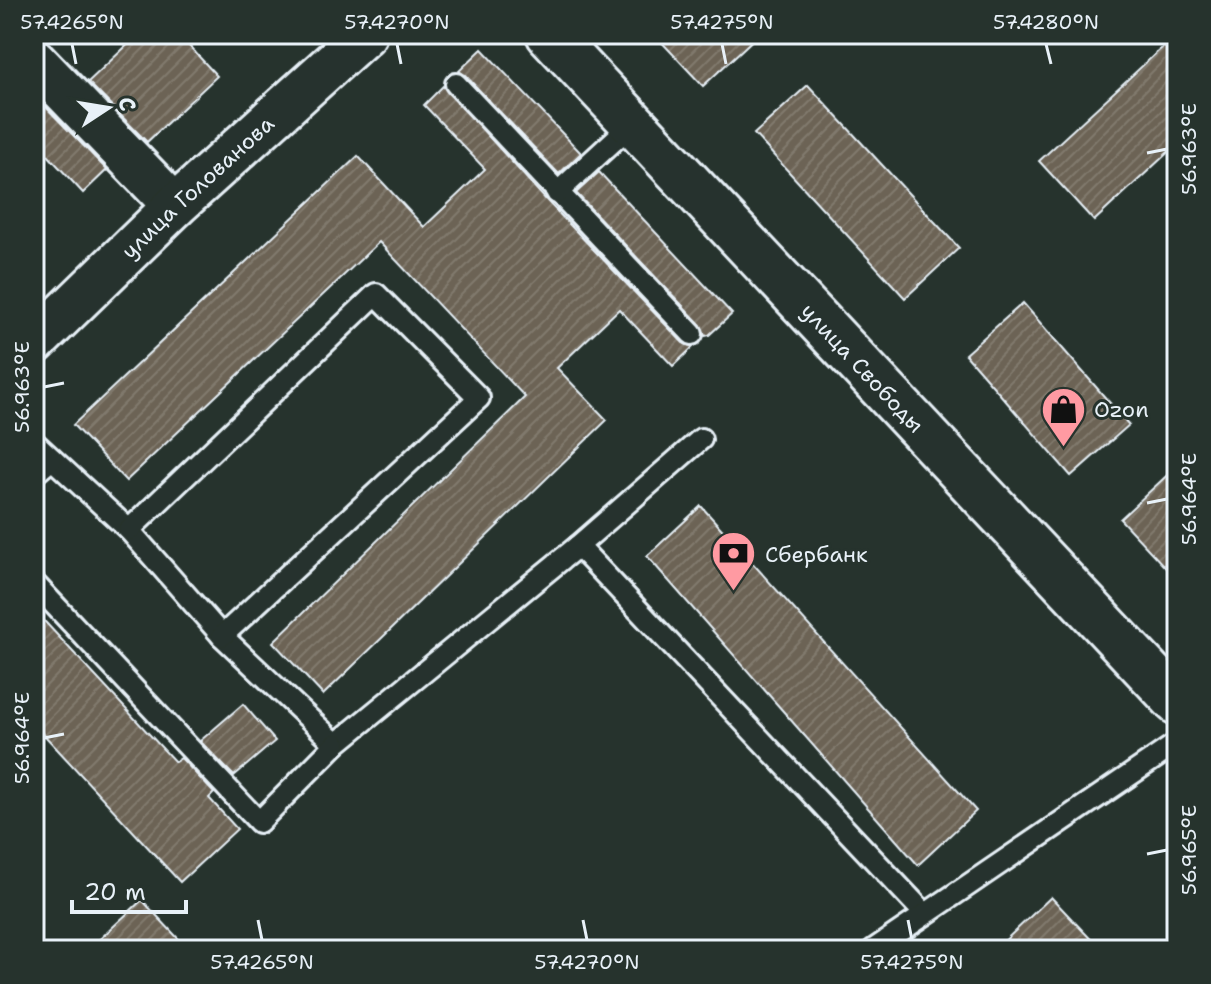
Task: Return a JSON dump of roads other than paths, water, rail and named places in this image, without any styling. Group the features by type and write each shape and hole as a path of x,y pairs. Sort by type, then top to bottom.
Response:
{"main road":[{"name":"улица Свободы","path":"549,34 1177,702"}],"street":[{"name":"улица Голованова","path":"34,343 175,206 365,34"},
{"path":"34,60 175,206"}],"lane":[{"path":"456,84 692,334"},
{"path":"557,193 633,123"},
{"path":"129,530 376,294 479,398 222,636"},
{"path":"34,583 259,822 336,744 578,546 701,439"},
{"path":"34,442 129,530 222,636 336,744"},
{"path":"34,474 52,459"},
{"path":"578,546 925,914"},
{"path":"873,950 1177,743"}],"place":[{"name":"Ozon","path":"1063,448"},
{"name":"Сбербанк","path":"734,593"}]}
